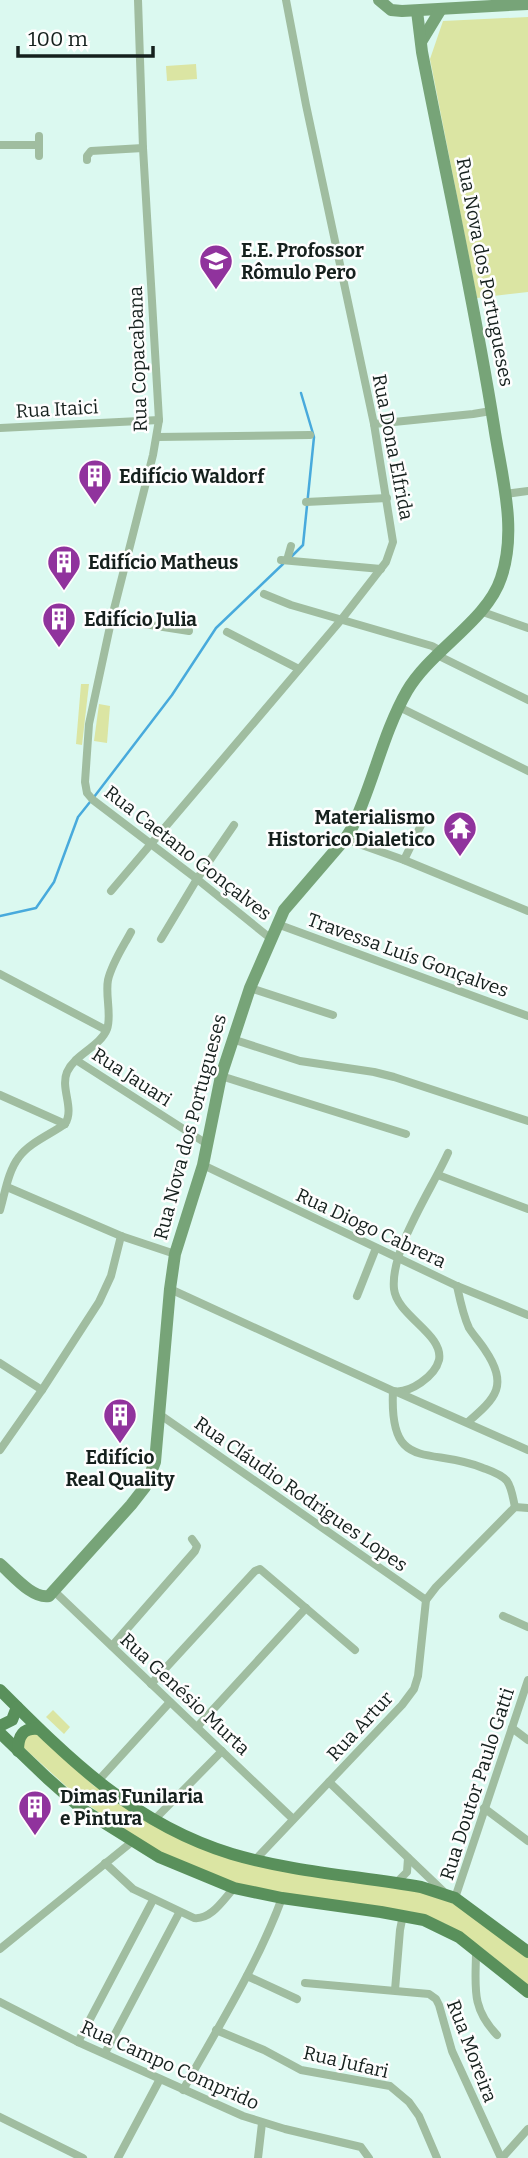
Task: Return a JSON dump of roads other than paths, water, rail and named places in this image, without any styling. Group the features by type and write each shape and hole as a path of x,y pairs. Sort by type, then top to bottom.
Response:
{"main road":[{"path":"0,1690 98,1781 153,1821 200,1843 255,1860 421,1887 451,1897 528,1952"},
{"path":"0,1726 12,1720 17,1707"},
{"path":"18,1751 22,1734 29,1729 39,1729"},
{"path":"0,1733 82,1809 179,1866 234,1888 424,1920 476,1950 528,1992"}],"street":[{"name":"Rua Copacabana","path":"88,793 85,758 89,723 159,421 143,148 138,0"},
{"name":"Rua Dona Elfrida","path":"111,891 341,620 381,569 391,552 393,542 374,424 286,0"},
{"path":"379,0 393,10 402,12 528,4"},
{"path":"421,47 441,9"},
{"name":"Rua Nova dos Portugueses","path":"54,1591 145,1487 155,1462 170,1289 176,1254 203,1165 221,1076 232,1039 270,938 294,895 345,839 361,808 399,707 416,678 492,597 502,575 508,545 505,494 471,293 421,47 417,11"},
{"name":"Rua Nova dos Portugueses","path":"402,12 421,47"},
{"path":"0,145 39,141 39,156"},
{"path":"87,160 91,151 143,148"},
{"path":"374,424 491,411"},
{"name":"Rua Itaici","path":"0,428 159,421"},
{"path":"157,437 310,435"},
{"path":"505,494 528,491"},
{"path":"306,502 387,498"},
{"path":"291,546 284,560 381,569"},
{"path":"264,594 291,605 432,646 439,653 528,700"},
{"path":"480,611 528,628"},
{"path":"112,620 189,631"},
{"path":"227,632 299,669"},
{"path":"399,707 528,771"},
{"name":"Rua Caetano Gonçalves","path":"88,793 93,800 197,878 270,938"},
{"path":"404,860 424,819"},
{"path":"161,939 197,878 234,825"},
{"path":"345,839 528,911"},
{"name":"Travessa Luís Gonçalves","path":"277,923 528,1016"},
{"path":"0,1210 14,1165 24,1151 65,1125 68,1120 65,1080 67,1072 107,1030 108,978 131,932"},
{"path":"0,974 107,1030"},
{"path":"250,988 333,1015"},
{"path":"232,1039 300,1060 394,1077 528,1121"},
{"name":"Rua Jauari","path":"76,1060 207,1144"},
{"path":"221,1076 406,1134"},
{"path":"0,1095 65,1125"},
{"path":"395,1391 423,1381 438,1363 439,1355 432,1339 402,1308 397,1299 394,1280 399,1258 414,1222 447,1153"},
{"name":"Rua Diogo Cabrera","path":"203,1165 457,1286 528,1315"},
{"path":"438,1175 528,1209"},
{"path":"7,1187 121,1236 176,1254"},
{"path":"0,1450 43,1390 106,1289 121,1236"},
{"path":"357,1296 376,1248"},
{"path":"457,1286 467,1324 492,1359 499,1381 493,1399 468,1422"},
{"path":"170,1289 528,1450"},
{"path":"0,1363 43,1390"},
{"path":"395,1391 395,1430 405,1446 413,1452 473,1464 498,1474 506,1481 515,1507"},
{"name":"Rua Cláudio Rodrigues Lopes","path":"159,1414 426,1600"},
{"path":"426,1600 515,1507 528,1508"},
{"path":"112,1646 195,1551 197,1546 192,1539"},
{"path":"0,1564 36,1595 44,1597 54,1591"},
{"path":"151,1684 258,1570 262,1570 355,1650"},
{"name":"Rua Genésio Murta","path":"54,1591 293,1819"},
{"name":"Rua Artur","path":"255,1860 402,1705 414,1689 418,1676 426,1600"},
{"path":"197,1727 306,1608"},
{"path":"503,1616 528,1628"},
{"name":"Rua Doutor Paulo Gatti","path":"451,1897 528,1680"},
{"path":"98,1781 170,1702"},
{"path":"512,1728 528,1740"},
{"path":"153,1821 222,1751"},
{"path":"329,1782 451,1897"},
{"path":"484,1808 528,1841"},
{"path":"0,1949 133,1841"},
{"path":"397,1883 407,1872 408,1858"},
{"path":"105,1863 133,1889 194,1918 204,1918 234,1888"},
{"path":"183,2090 247,1976 270,1931 282,1898"},
{"path":"78,2042 153,1900"},
{"path":"105,2053 179,1913"},
{"path":"395,1990 403,1915"},
{"path":"476,1950 478,2006 486,2023 497,2035"},
{"path":"247,1976 297,1999"},
{"name":"Rua Moreira","path":"305,1983 429,1994 436,1999 452,2051 501,2158"},
{"name":"Rua Campo Comprido","path":"0,2003 183,2090 262,2123 360,2147 369,2158"},
{"name":"Rua Jufari","path":"216,2030 264,2050 301,2070 390,2086 409,2102 419,2116 438,2158"},
{"path":"118,2158 160,2079"},
{"path":"0,2117 83,2158"},
{"path":"258,2158 262,2123"},
{"path":"501,2158 528,2129"}],"waterway":[{"path":"291,557 303,545 314,437 301,393"},
{"path":"94,797 172,695 216,628 283,564"},
{"path":"0,916 36,908 54,882 78,817 90,802"}],"place":[{"name":"E.E. Profossor Rômulo Pero","path":"216,291"},
{"name":"Edifício Waldorf","path":"95,506"},
{"name":"Edifício Matheus","path":"64,592"},
{"name":"Edifício Julia","path":"59,649"},
{"name":"Materialismo Historico Dialetico","path":"460,858"},
{"name":"Edifício Real Quality","path":"120,1445"},
{"name":"Dimas Funilaria e Pintura","path":"35,1837"}]}
